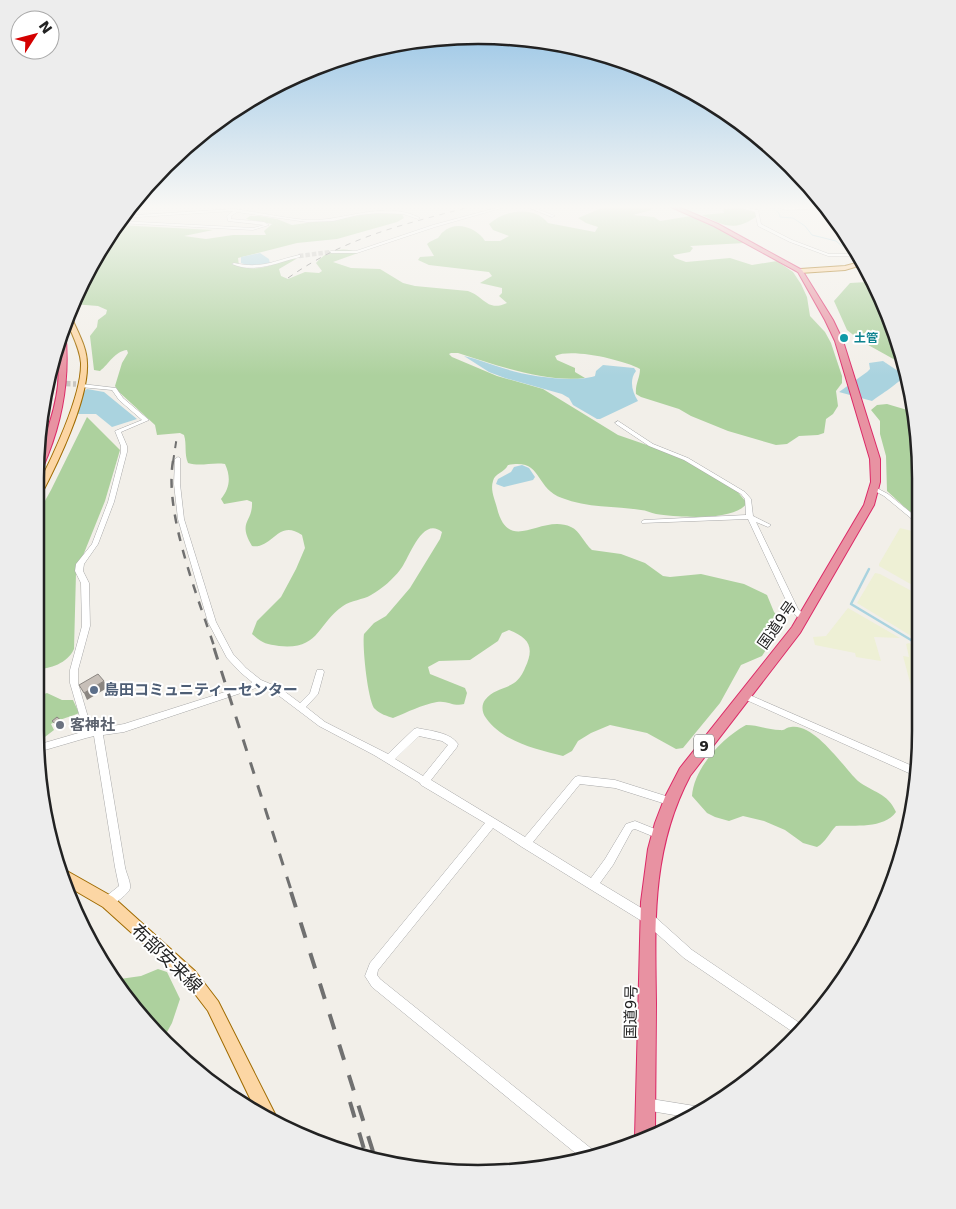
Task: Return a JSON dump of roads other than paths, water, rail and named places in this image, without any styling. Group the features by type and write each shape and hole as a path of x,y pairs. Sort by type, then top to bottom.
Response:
{"highway":[{"path":"786,263 800,271"},
{"name":"国道9号","path":"645,1132 649,919 653,863 658,834 669,801 685,772 804,618 869,505 878,475 875,459 839,341 800,271"},
{"path":"45,449 52,432 63,386 65,365 63,351"}],"main road":[{"path":"800,271 844,268 856,265"},
{"path":"44,480 57,453 80,384 84,362 72,326"},
{"name":"布部安来線","path":"71,881 108,902 190,976 213,1006 263,1108"}],"street":[{"path":"234,264 259,268 273,263"},
{"path":"80,384 114,389 121,399 146,420 118,430 124,446 124,452 113,494 95,544 80,564 79,571 84,583 86,626 74,676 76,695 84,714 86,734"},
{"path":"618,424 651,445 686,459 739,490 748,499 750,518 795,611 804,618"},
{"path":"178,459 180,519 212,622 230,656 242,670 258,682 277,690 322,724 377,752 649,919 688,954 795,1027"},
{"path":"875,489 886,495 912,516"},
{"path":"644,522 750,518 768,524"},
{"path":"300,708 314,694 320,672"},
{"path":"45,747 86,734 98,734 124,728 253,686 258,682"},
{"path":"745,696 910,769"},
{"path":"391,758 417,732 456,742 424,782"},
{"path":"98,734 125,888 108,902"},
{"path":"525,844 578,780 615,784 669,801"},
{"path":"491,823 374,967 371,976 376,983 584,1152"},
{"path":"593,884 630,827 635,825 658,834"},
{"path":"645,1104 688,1111"}],"water":[{"path":"242,263 270,264 251,267"},
{"path":"464,356 515,372 564,379 595,376 596,371 603,365 634,368 636,371 632,386 638,401 597,419 573,405 569,398 562,394 489,372"},
{"path":"883,361 898,371 900,379 872,401 839,392 867,372 870,369 869,363"},
{"path":"87,389 104,392 137,419 112,427 96,414 76,414 83,392"},
{"path":"522,465 529,468 535,477 533,480 504,487 496,484 498,479 511,472 514,467"}],"waterway":[{"path":"869,569 851,604 912,641"}],"tunnel":[{"path":"55,383 76,384"}],"railway":[{"path":"288,278 311,263"},
{"path":"173,462 177,436"},
{"path":"173,461 173,505 178,530 192,581 215,649"},
{"path":"214,648 292,893"},
{"path":"291,892 373,1152"},
{"path":"350,1102 364,1149"}],"place":[{"name":"土管","path":"844,338"},
{"name":"島田コミュニティーセンター","path":"94,690"},
{"name":"客神社","path":"60,725"}]}
